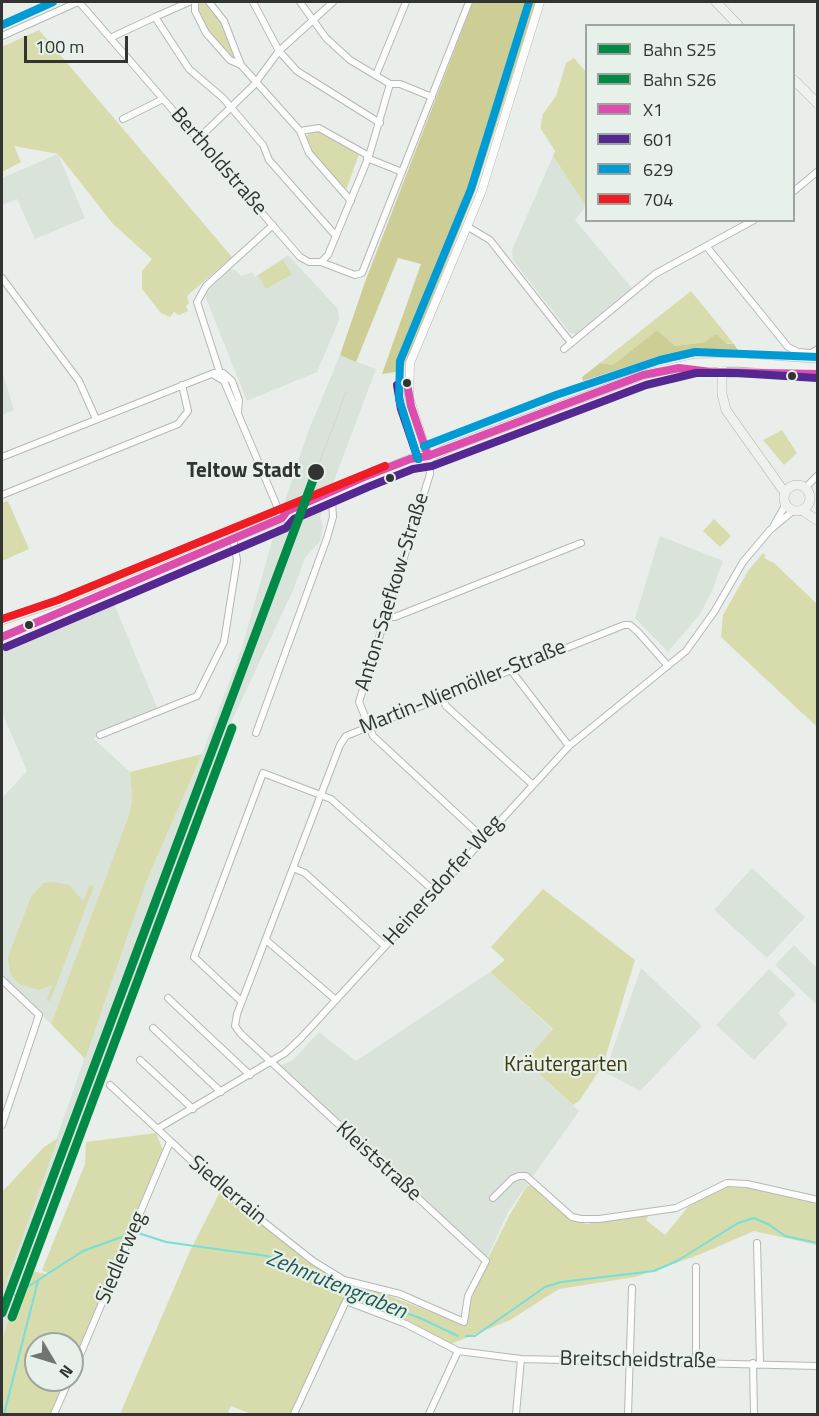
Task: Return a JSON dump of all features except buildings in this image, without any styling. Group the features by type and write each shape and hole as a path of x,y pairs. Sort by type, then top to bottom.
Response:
{"main road":[{"path":"716,2 738,24"},
{"path":"795,81 818,104"},
{"path":"722,367 818,374"},
{"path":"722,367 722,394 726,410 768,466 789,489 797,507 818,521"},
{"path":"282,518 287,511 410,459 428,456 643,375 679,368 818,368"},
{"path":"2,630 55,612 282,518 295,517 413,466 428,456"},
{"path":"789,489 805,488 810,495 797,507"},
{"path":"797,507 818,515"},
{"path":"2,637 55,612"}],"street":[{"path":"2,35 78,2"},
{"name":"Bertholdstraße","path":"78,2 300,257 309,262 321,262"},
{"path":"110,38 189,2"},
{"path":"195,2 195,11 206,33 230,60 241,65"},
{"path":"209,2 224,21 241,65 300,131 309,153 351,201"},
{"path":"253,2 279,51 310,81 380,123"},
{"path":"300,2 311,21 350,60 390,84 399,84 432,97"},
{"path":"198,139 231,109 279,51 333,2"},
{"path":"376,75 406,2"},
{"path":"390,84 380,123 351,201 328,255 321,262 355,275 362,273 469,2"},
{"path":"428,456 411,406 408,372 412,356 468,227 540,2"},
{"path":"155,17 189,69 223,98 263,145 269,160 336,236"},
{"name":"Bertholdstraße","path":"123,119 163,99"},
{"path":"300,131 319,128 368,157 402,172"},
{"path":"795,190 818,171"},
{"path":"564,349 655,274 751,222"},
{"name":"Bertholdstraße","path":"238,413 239,400 229,378 220,373 197,302 206,286 273,225"},
{"path":"468,227 490,240 571,343"},
{"path":"707,247 788,347 798,352 811,353 818,349"},
{"path":"2,278 79,381 96,419"},
{"path":"2,457 182,385 220,373"},
{"path":"210,375 221,377 282,518"},
{"path":"2,495 178,424 188,411 182,385"},
{"name":"Anton-Saefkow-Straße","path":"428,456 430,474 358,697 373,736 483,838"},
{"path":"805,488 818,475"},
{"path":"256,733 327,538 333,517 332,501"},
{"name":"Heinersdorfer Weg","path":"157,1129 285,1053 569,746 668,666 694,641 714,612 735,573 770,530 797,507"},
{"path":"100,735 197,696 224,642 237,560 233,538"},
{"path":"385,617 395,617 580,543"},
{"name":"Martin-Niemöller-Straße","path":"269,1062 235,1026 241,1001 346,736 624,625 630,625 638,632 668,666"},
{"path":"510,669 569,746"},
{"path":"442,697 446,706 532,784"},
{"path":"241,1001 194,957 263,773 332,799 434,891"},
{"path":"293,868 304,873 385,946"},
{"path":"266,940 274,944 336,1000"},
{"path":"2,980 39,1016 2,1125"},
{"path":"168,998 250,1075"},
{"path":"153,1028 221,1092"},
{"path":"140,1060 192,1109"},
{"name":"Kleiststraße","path":"269,1062 486,1261 468,1296 464,1322"},
{"path":"110,1085 157,1129"},
{"name":"Siedlerrain","path":"157,1129 222,1189 283,1238 344,1280 400,1294 464,1322"},
{"name":"Siedlerweg","path":"84,1346 170,1142"},
{"path":"493,1198 512,1179 526,1176 572,1217 581,1219 675,1208 727,1183 747,1184 818,1200"},
{"path":"754,1414 757,1363 757,1243"},
{"path":"696,1267 696,1364"},
{"path":"628,1414 632,1288"},
{"path":"294,1414 346,1301 406,1324 458,1351 429,1414"},
{"name":"Breitscheidstraße","path":"458,1351 521,1359 818,1366"},
{"path":"516,1414 521,1359"},
{"path":"54,1414 64,1392"}],"shaded area":[{"path":"58,154 85,218 35,239 17,199 2,205 2,178"},
{"path":"553,156 585,204 575,220 632,288 576,334 570,333 513,260 512,250"},
{"path":"288,255 338,309 339,320 317,372 247,401 205,296 206,292 231,269 241,276 252,272 255,277"},
{"path":"340,355 376,369 320,518 323,525 320,541 305,558 294,588 221,744 2,1339 2,1294 147,880 202,754 242,648 274,534 308,432"},
{"path":"2,372 14,410 2,415"},
{"path":"660,536 723,561 712,591 700,614 668,652 635,618"},
{"path":"112,599 159,712 93,738 130,772 132,799 129,815 51,1024 2,976 2,798 27,771 2,712 2,646"},
{"path":"752,868 805,917 767,958 714,910"},
{"path":"794,945 817,968 817,1005 775,965"},
{"path":"641,968 702,1026 640,1091 605,1072"},
{"path":"769,969 796,994 778,1013 788,1024 754,1060 716,1025"},
{"path":"490,972 553,1030 525,1061 579,1111 508,1212 486,1261 276,1068 293,1060 319,1032 356,1061"}],"green space":[{"path":"200,2 207,4 221,20 237,56 233,58 217,44 206,28 198,9"},
{"path":"473,2 536,2 475,191 417,336 402,371 382,374 421,264 398,258 356,362 340,355 365,282"},
{"path":"39,30 232,257 187,296 188,311 179,315 174,312 170,317 161,313 142,289 142,271 152,259 113,224 58,154 14,146 21,162 2,172 2,47"},
{"path":"574,58 585,71 585,204 553,156 555,151 541,129 543,114 556,96 566,63"},
{"path":"311,130 321,132 359,154 347,188 342,188 311,151 306,138"},
{"path":"283,260 292,274 266,289 258,275"},
{"path":"691,291 734,344 705,342 675,346 657,330 613,365 600,363"},
{"path":"657,330 675,346 705,342 716,334 727,344 734,344 738,350 663,355 583,381 582,377 600,363 613,365"},
{"path":"782,430 797,453 784,465 763,440"},
{"path":"8,501 29,549 2,561 2,503"},
{"path":"714,519 731,536 720,547 703,531"},
{"path":"763,553 766,555 764,558 774,563 817,604 817,727 721,637 723,615 748,571"},
{"path":"202,754 147,880 85,1059 51,1024 129,815 132,799 130,772"},
{"path":"44,883 69,885 83,901 90,885 94,886 50,1001 47,1000 52,985 39,990 19,984 10,973 8,957 31,897"},
{"name":"Kräutergarten","path":"543,889 635,960 603,1065 579,1101 573,1105 525,1061 553,1029 490,972 505,960 491,947"},
{"path":"156,1133 164,1153 84,1337 84,1332 24,1332 24,1392 60,1392 51,1414 2,1414 2,1339 27,1270 51,1275 42,1270 85,1164 86,1142"},
{"path":"58,1138 2,1294 2,1192 44,1147"},
{"path":"533,1185 572,1220 587,1224 651,1212 646,1220 665,1235 688,1207 709,1193 725,1187 750,1188 817,1204 817,1245 754,1231 696,1256 635,1277 559,1289 510,1320 451,1344 409,1321 353,1299 351,1293 343,1300 290,1414 251,1414 231,1406 228,1412 235,1414 120,1414 190,1251 220,1192 313,1261 354,1283 352,1291 358,1287 379,1292 465,1325 470,1295 509,1216 527,1186"}],"waterway":[{"name":"Zehnrutengraben","path":"466,1336 475,1336 545,1287 561,1282 654,1271 677,1261 738,1223 754,1218 768,1224 785,1236 818,1243"},
{"name":"Zehnrutengraben","path":"135,1232 166,1242 267,1256 300,1267 351,1293 420,1318 458,1336"},
{"name":"Zehnrutengraben","path":"15,1295 83,1251 130,1234"},
{"path":"4,1414 38,1281"}],"tram line":[{"path":"316,472 346,392"}],"rail line":[{"name":"S25","path":"2,1313 316,472"},
{"name":"S26","path":"12,1317 232,728"}],"transit line":[{"name":"629","path":"2,25 53,2"},
{"name":"629","path":"418,459 399,399 400,361 471,189 529,2"},
{"name":"629","path":"424,446 556,395 660,360 695,352 818,357"},
{"name":"X1","path":"2,637 282,518 287,511 364,477 410,459 428,456 643,375 679,368 711,372 818,374"},
{"name":"601","path":"6,647 286,528 294,519 368,487 413,469 432,466 646,385 696,373 817,378"},
{"name":"X1","path":"407,383 411,406 428,456"},
{"name":"601","path":"397,385 401,409 418,459"},
{"name":"704","path":"2,619 58,600 385,466"}],"place":[{"name":"Teltow Stadt","path":"316,472"}]}
